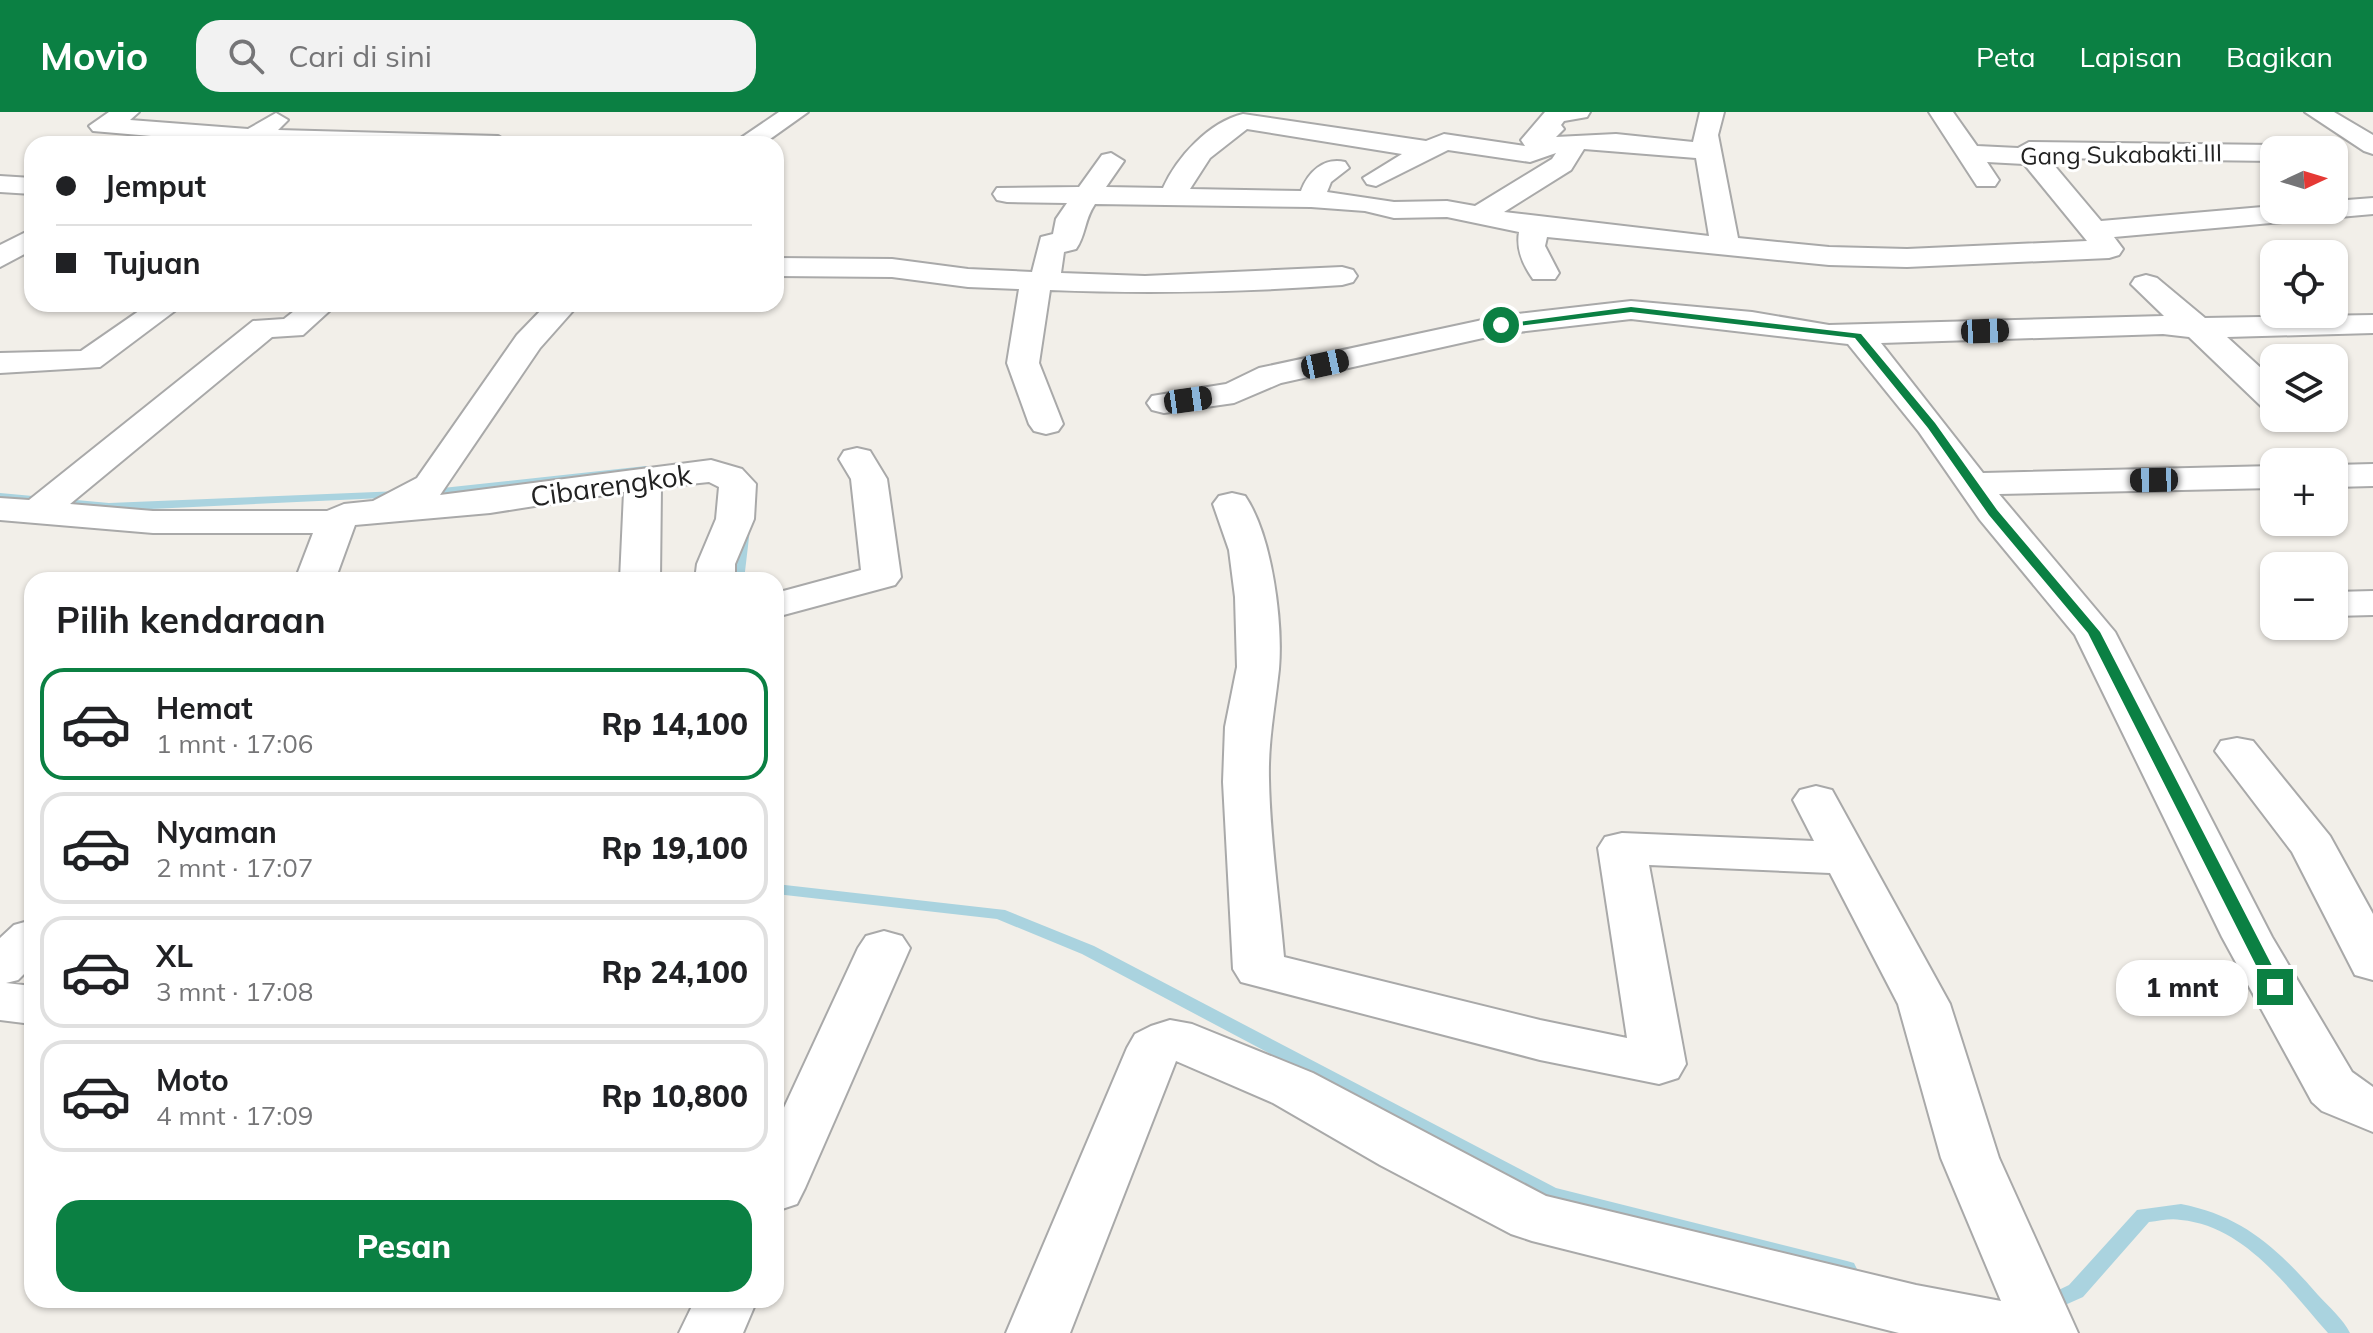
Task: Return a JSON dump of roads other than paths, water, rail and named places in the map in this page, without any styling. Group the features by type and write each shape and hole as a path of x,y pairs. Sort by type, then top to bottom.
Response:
{"street":[{"path":"127,112 102,126 221,136"},
{"path":"271,136 286,112"},
{"path":"758,136 796,112"},
{"path":"1578,112 1556,114 1546,127 1551,129 1534,140 1545,144 1573,145 1599,141 1708,151"},
{"path":"1712,112 1705,135 1725,245"},
{"path":"1941,112 1988,183"},
{"path":"2317,112 2373,146"},
{"path":"1173,197 1181,173 1213,139 1249,117 1426,149"},
{"path":"1376,178 1444,142 1530,154 1545,144"},
{"path":"1482,214 1562,164 1573,145"},
{"name":"Gang Sukabakti III","path":"1969,154 2032,156 2029,150 2260,153"},
{"path":"2348,154 2373,154"},
{"path":"1007,194 1311,199 1365,203 1389,209 1447,209 1534,227 1829,256 1907,258 2109,249 2032,156"},
{"path":"1046,424 1023,363 1040,280 1051,243 1066,243 1070,219 1111,161"},
{"path":"1311,199 1319,178 1336,168"},
{"path":"0,184 24,186"},
{"path":"2348,208 2373,206"},
{"path":"2092,230 2260,216"},
{"path":"1534,227 1531,246 1544,273"},
{"path":"0,258 24,243"},
{"path":"784,267 892,268 968,278 1187,284 1342,276"},
{"path":"2146,284 2260,383"},
{"path":"1164,403 1234,393 1271,375 1501,325 1631,310 1752,321 1788,318 1858,336 2163,325 2194,328 2373,324"},
{"path":"0,363 89,360 158,312"},
{"path":"35,506 264,328 292,328 312,312"},
{"path":"381,511 433,481 528,342 556,312"},
{"path":"1858,336 2094,632 2247,937 2332,1087 2342,1096 2373,1111"},
{"path":"784,603 881,577 869,479 857,459"},
{"name":"Cibarengkok","path":"35,506 153,522 336,522 344,515 539,496 643,478 711,471 729,477 738,484 735,519 716,572"},
{"path":"2348,476 2373,475"},
{"path":"1974,484 2260,477"},
{"path":"640,572 643,478"},
{"path":"1232,504 1248,550 1255,597 1258,667 1247,727 1246,782 1259,969 1540,1040 1659,1064 1622,848 1847,858"},
{"path":"318,572 336,522"},
{"path":"2348,604 2373,603"},
{"path":"2237,751 2313,847 2373,962"},
{"path":"1038,1333 1136,1085 1154,1048 1170,1040 1192,1044 1293,1088 1400,1149 1532,1217 1916,1311 2037,1322 1970,1158 1924,1004 1816,800"},
{"path":"0,967 24,944"},
{"path":"784,1170 884,948"},
{"path":"0,1001 24,1004"},
{"path":"711,1333 722,1308"}],"waterway":[{"path":"424,494 646,469"},
{"path":"0,497 109,507 400,495"},
{"path":"739,572 744,529"},
{"path":"784,890 999,914 1088,950 1551,1194 1847,1269"},
{"path":"2047,1305 2076,1291 2144,1215 2181,1212 2206,1217 2250,1240 2289,1276 2340,1333"}]}
